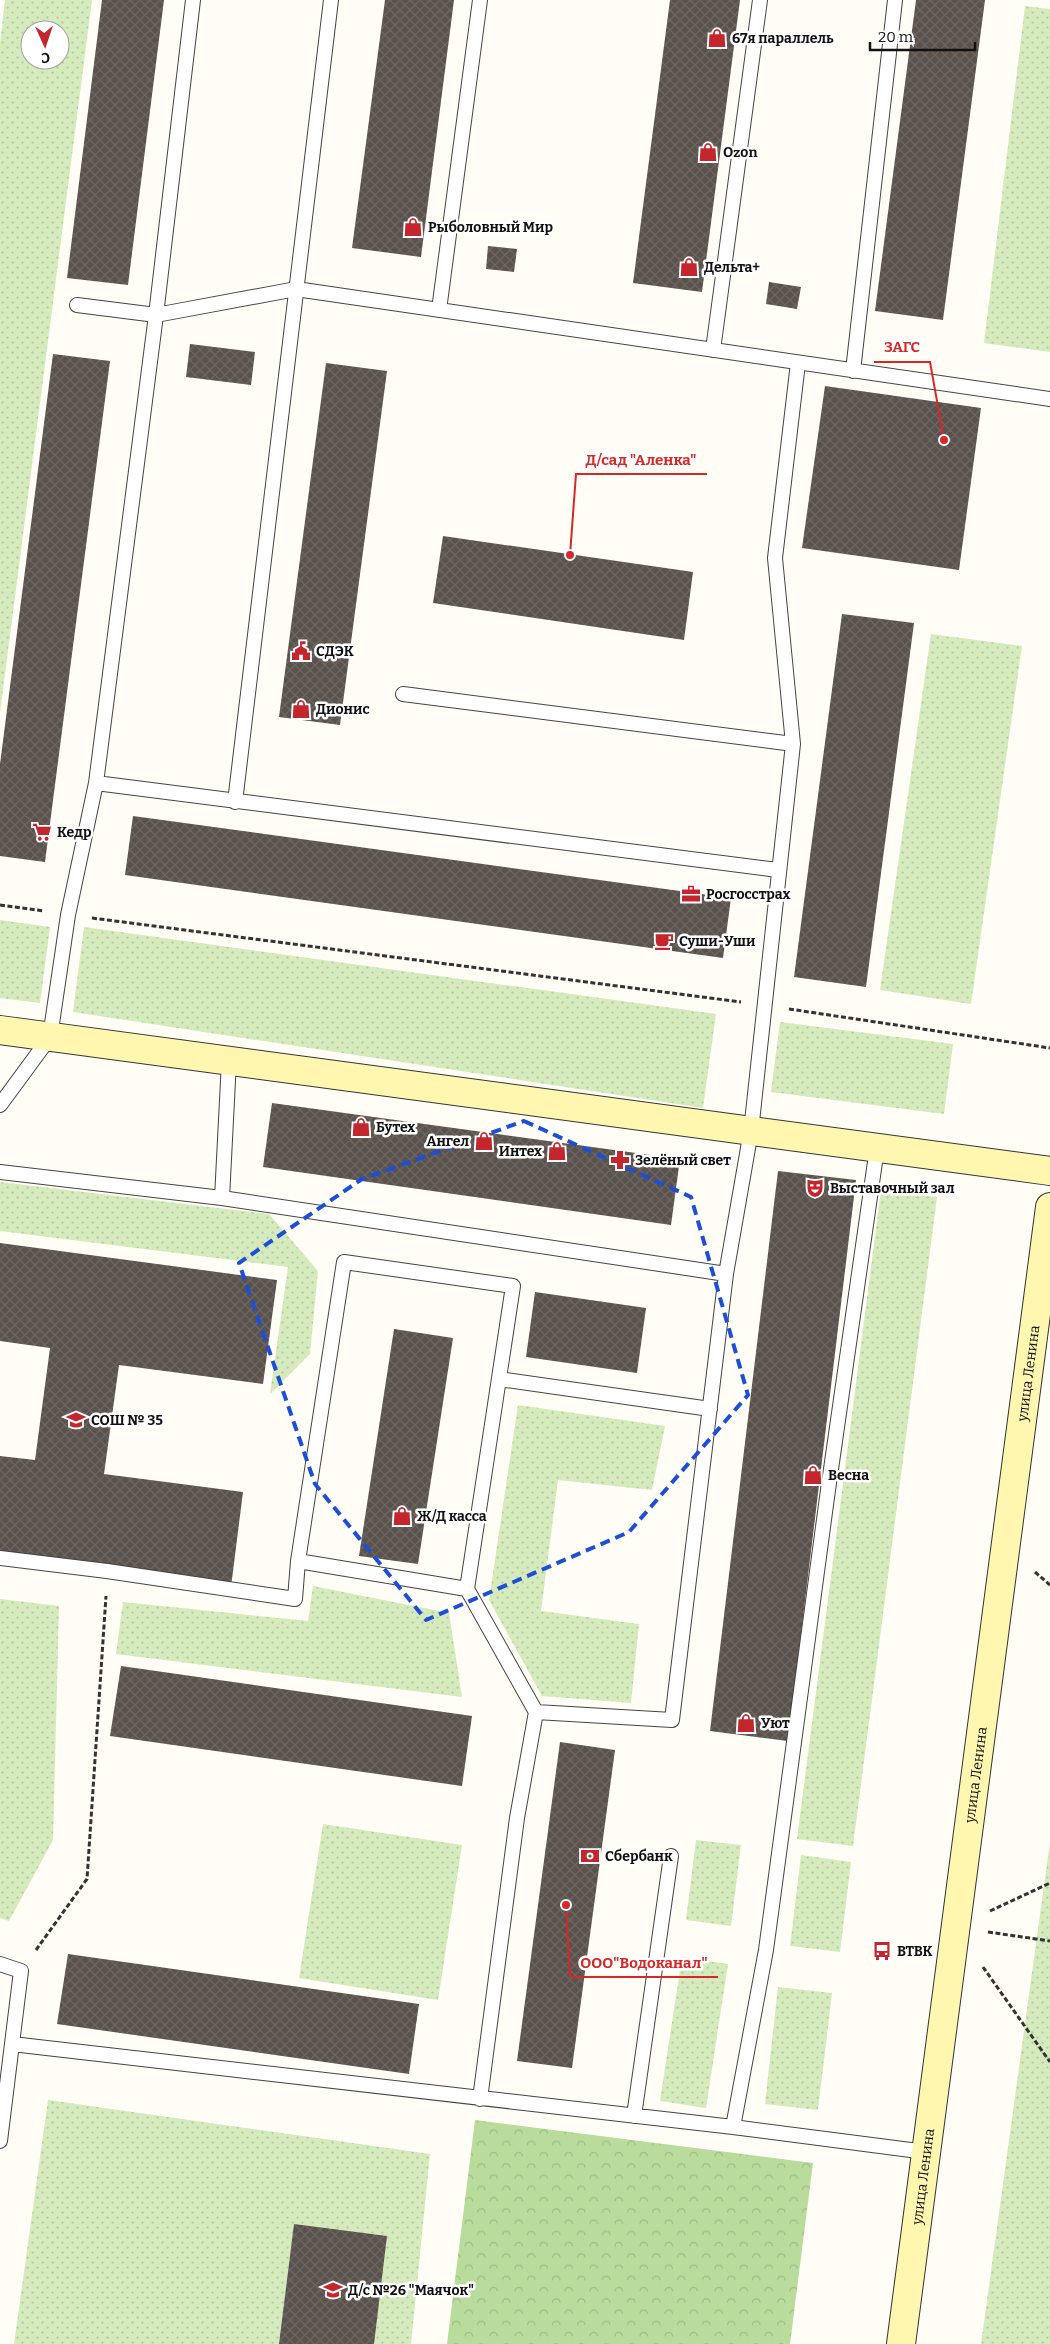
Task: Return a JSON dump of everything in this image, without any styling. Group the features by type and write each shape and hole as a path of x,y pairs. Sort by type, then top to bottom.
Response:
{"main road":[{"path":"0,1030 1050,1171"},
{"name":"улица Ленина","path":"901,2344 1050,1207"}],"lane":[{"path":"0,1106 50,1037 68,915 96,783 156,315 193,0"},
{"path":"235,802 330,0"},
{"path":"439,310 480,0"},
{"path":"713,350 760,0"},
{"path":"853,371 894,0"},
{"path":"78,305 156,315 296,289 1050,400"},
{"path":"536,1712 672,1720 726,1274 752,1131 778,870 793,744 775,558 798,363"},
{"path":"403,694 793,744"},
{"path":"96,783 778,870"},
{"path":"222,1198 229,1061"},
{"path":"732,2126 766,1950 828,1490 877,1148"},
{"path":"0,1172 222,1198 726,1274"},
{"path":"0,1558 108,1571 295,1598 298,1561 344,1262 513,1286 467,1590 536,1712 517,1818 480,2099"},
{"path":"499,1379 710,1409"},
{"path":"298,1561 467,1590"},
{"path":"634,2116 671,1856"},
{"path":"0,1964 21,1971 0,2141"},
{"path":"12,2044 480,2099 732,2126 926,2152"}],"path":[{"path":"0,905 765,1005 1050,1048"},
{"path":"21,1971 87,1879 108,1571"},
{"path":"955,1928 1050,1883"},
{"path":"955,1928 1050,1941"},
{"path":"955,1928 1050,2062"}],"highlighted area":[{"path":"524,1121 691,1197 748,1395 629,1532 426,1620 315,1484 239,1263 362,1179"}],"green space":[{"path":"5,0 92,0 0,713 0,44"},
{"path":"1025,6 1050,9 1050,352 984,343"},
{"path":"931,634 1022,646 971,1004 880,990"},
{"path":"0,920 50,927 40,1003 0,998"},
{"path":"84,927 716,1014 703,1108 73,1012"},
{"path":"780,1022 953,1044 944,1114 771,1092"},
{"path":"0,1182 269,1214 318,1271 310,1354 270,1394 288,1267 0,1231"},
{"path":"881,1190 937,1197 853,1846 797,1839"},
{"path":"518,1405 665,1426 652,1490 558,1480 541,1611 639,1624 631,1703 542,1696 489,1600"},
{"path":"313,1586 449,1613 462,1697 116,1654 123,1602 308,1621"},
{"path":"0,1599 59,1606 53,1840 9,1921 0,1918"},
{"path":"323,1824 462,1845 438,2000 299,1978"},
{"path":"696,1840 741,1845 731,1926 686,1920"},
{"path":"1050,1842 1050,2344 981,2344"},
{"path":"801,1855 851,1862 840,1952 790,1946"},
{"path":"682,1957 728,1964 706,2108 660,2101"},
{"path":"778,1987 832,1993 818,2110 765,2104"},
{"path":"48,2100 430,2154 411,2344 14,2344"},
{"path":"475,2120 813,2163 790,2344 447,2344"}],"building":[{"path":"102,0 164,0 128,285 67,278"},
{"path":"385,0 454,0 421,257 352,248"},
{"path":"670,0 740,0 702,292 633,283"},
{"path":"916,0 985,0 943,320 875,311"},
{"path":"488,246 517,249 514,272 486,269"},
{"path":"769,282 801,287 797,309 766,304"},
{"path":"190,344 255,352 251,385 186,377"},
{"path":"53,354 110,361 45,862 0,856 0,764"},
{"path":"326,363 387,371 340,725 279,717"},
{"path":"825,386 981,408 959,570 802,548"},
{"path":"443,536 693,572 684,640 433,603"},
{"path":"842,614 914,623 866,987 794,977"},
{"path":"133,816 731,898 723,958 125,875"},
{"path":"272,1103 680,1159 671,1225 263,1167"},
{"path":"778,1171 856,1180 788,1741 710,1731"},
{"name":"СОШ № 35","path":"0,1243 277,1280 263,1384 119,1365 104,1474 243,1492 231,1587 0,1556 0,1456 35,1460 50,1348 0,1341"},
{"path":"535,1292 646,1308 637,1373 526,1357"},
{"path":"394,1329 453,1338 418,1564 359,1556"},
{"path":"121,1666 472,1716 462,1786 110,1736"},
{"path":"560,1742 615,1750 572,2068 517,2061"},
{"path":"68,1954 419,2004 409,2074 57,2024"},
{"name":"Д/с №26 \"Маячок\"","path":"294,2224 387,2236 374,2344 279,2344"}],"place":[{"name":"67я параллель","path":"717,38"},
{"name":"Ozon","path":"708,152"},
{"name":"Рыболовный Мир","path":"413,227"},
{"name":"Дельта+","path":"689,267"},
{"name":"ЗАГС","path":"944,440"},
{"name":"Д/сад \"Аленка\"","path":"570,555"},
{"name":"СДЭК","path":"301,651"},
{"name":"Дионис","path":"301,709"},
{"name":"Кедр","path":"42,832"},
{"name":"Росгосстрах","path":"691,894"},
{"name":"Суши-Уши","path":"664,941"},
{"name":"Бутех","path":"361,1127"},
{"name":"Ангел","path":"484,1141"},
{"name":"Интех","path":"557,1151"},
{"name":"Зелёный свет","path":"620,1160"},
{"name":"Выставочный зал","path":"815,1188"},
{"name":"СОШ № 35","path":"76,1420"},
{"name":"Весна","path":"813,1475"},
{"name":"Ж/Д касса","path":"402,1516"},
{"name":"Уют","path":"746,1723"},
{"name":"Сбербанк","path":"590,1856"},
{"name":"ООО\"Водоканал\"","path":"566,1905"},
{"name":"ВТВК","path":"882,1951"},
{"name":"Д/с №26 \"Маячок\"","path":"333,2290"}]}
